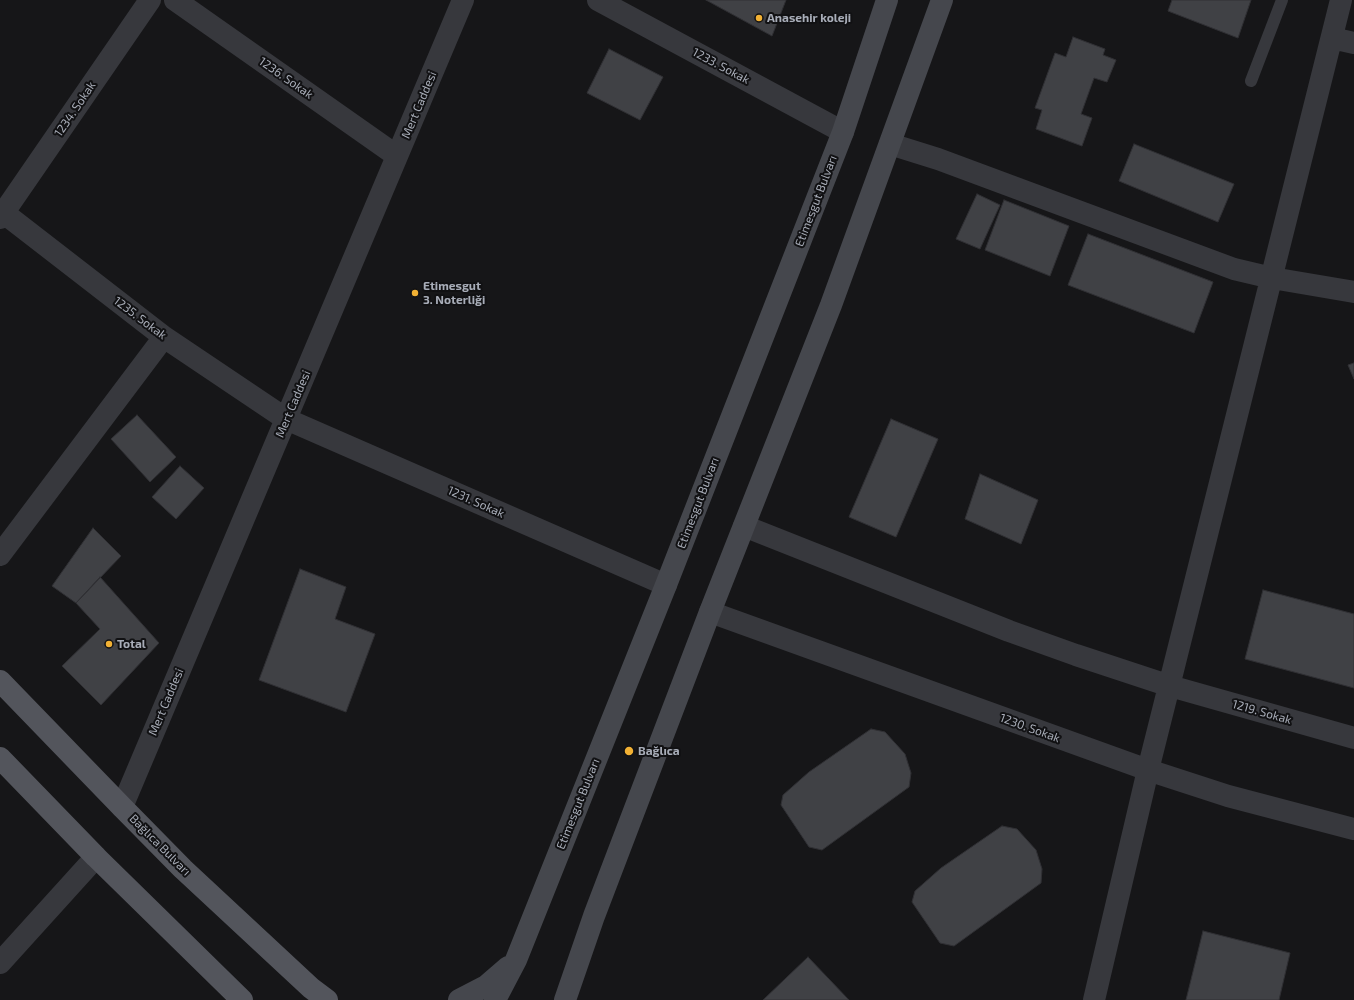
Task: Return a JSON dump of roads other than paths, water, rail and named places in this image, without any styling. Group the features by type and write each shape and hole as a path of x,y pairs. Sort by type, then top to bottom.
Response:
{"main road":[{"name":"Etimesgut Bulvarı","path":"495,1000 516,960 666,585 843,132 887,0"},
{"path":"565,1000 594,916 710,612 831,305 942,0"},
{"name":"Bağlıca Bulvarı","path":"0,681 183,869 319,994"},
{"path":"0,758 96,857 242,1000"},
{"path":"459,1000 486,986 502,974 516,960"},
{"path":"319,994 334,1000"}],"street":[{"name":"1234. Sokak","path":"1,214 150,0"},
{"name":"1236. Sokak","path":"174,0 397,156"},
{"name":"Mert Caddesi","path":"122,807 463,0"},
{"name":"1233. Sokak","path":"598,0 843,132"},
{"path":"1094,1000 1148,770 1341,0"},
{"path":"1332,38 1354,42"},
{"path":"890,144 938,159 1234,269 1272,278 1354,292"},
{"name":"1235. Sokak","path":"1,214 164,337 286,419"},
{"path":"0,555 164,337"},
{"name":"1231. Sokak","path":"286,419 666,585"},
{"name":"1219. Sokak","path":"744,526 1076,656 1170,686 1354,738"},
{"name":"1230. Sokak","path":"710,612 1148,770 1228,796 1354,829"},
{"path":"0,963 96,857"}],"lane":[{"path":"1251,81 1282,0"}],"place":[{"name":"Anasehir koleji","path":"759,18"},
{"name":"Etimesgut 3. Noterliği","path":"415,293"},
{"name":"Total","path":"109,644"},
{"name":"Bağlıca","path":"629,751"}]}
